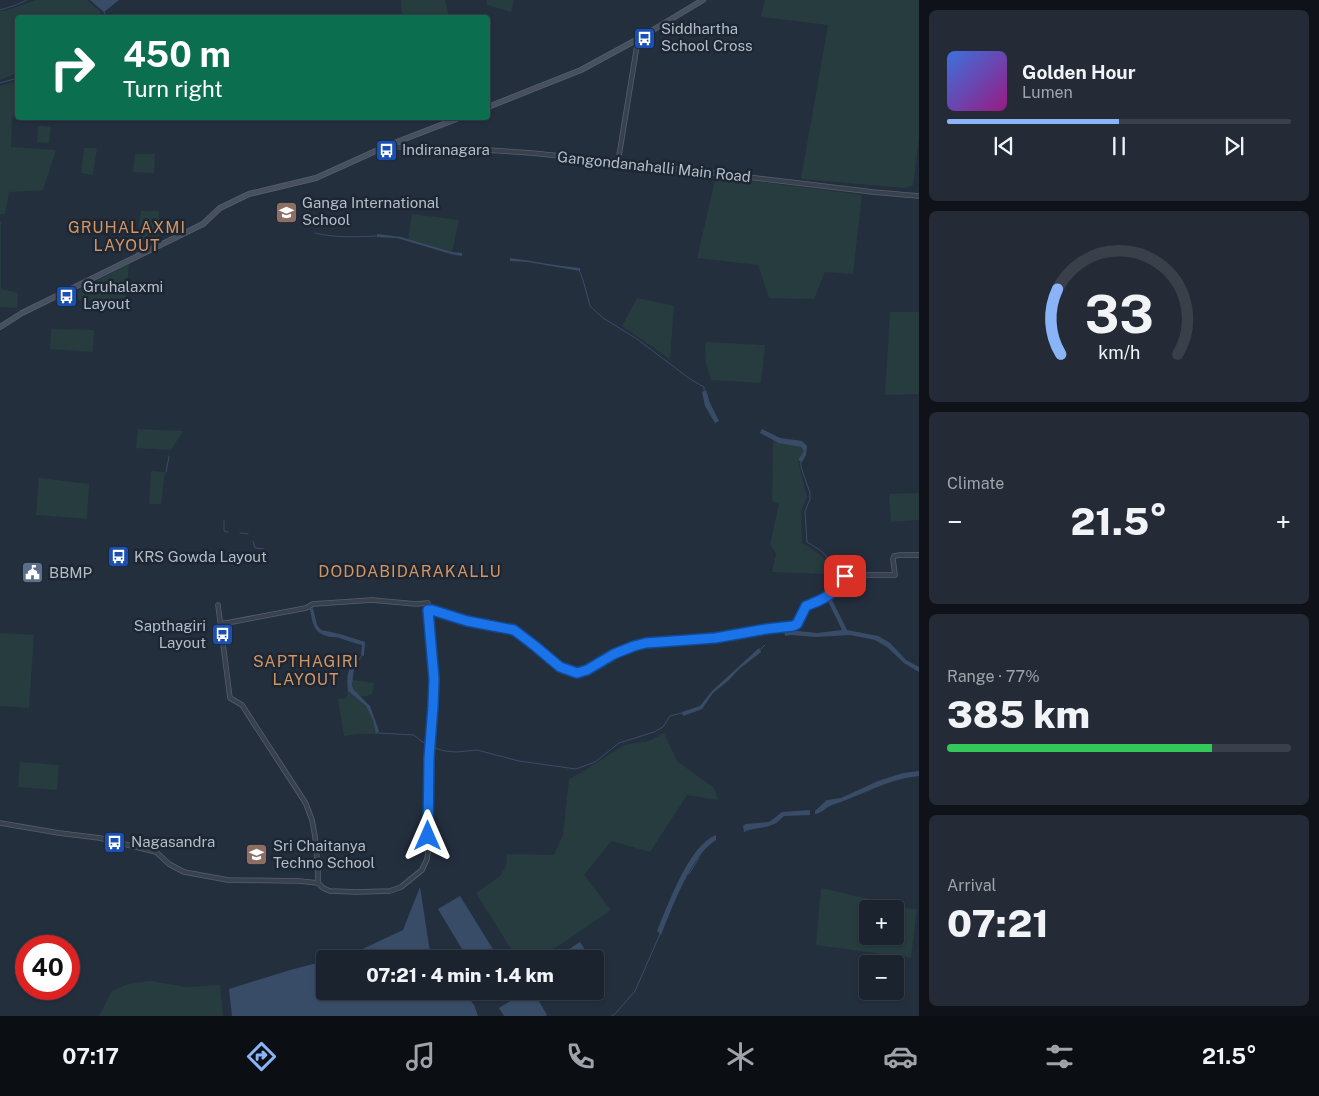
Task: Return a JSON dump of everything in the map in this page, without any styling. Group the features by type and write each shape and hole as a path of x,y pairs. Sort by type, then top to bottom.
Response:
{"main road":[{"path":"490,106 581,70 703,0"},
{"path":"0,327 21,313 203,224 220,208 249,194 316,178 389,145 455,120"}],"street":[{"path":"618,162 638,39"},
{"name":"Gangondanahalli Main Road","path":"389,145 423,151 538,153 919,196"},
{"path":"428,610 467,621 514,630 560,667 577,673 614,654 646,643 715,638 793,626 797,624 806,606 822,600 832,592 845,576 895,575 893,558 896,555 919,555"},
{"path":"0,824 100,838 152,850 169,864 184,872 228,880 318,883 330,891 390,891 401,887 422,870 428,852 430,742 434,679 428,603 416,604 372,600 314,604 306,608 221,624"},
{"path":"218,605 230,698 242,705 304,798 312,820 317,852 318,883"}],"green space":[{"path":"36,0 87,0 100,11 101,15 15,15 15,74 0,80 0,11"},
{"path":"401,0 445,0 449,15 402,15"},
{"path":"487,0 514,0 511,12 487,5"},
{"path":"765,0 919,0 919,138 913,185 905,188 801,179 828,25 761,17"},
{"path":"15,82 15,116 12,118 11,147 56,150 43,190 9,192 5,214 0,214 0,86"},
{"path":"38,126 51,127 49,143 37,142"},
{"path":"84,148 97,148 93,175 81,173"},
{"path":"135,154 155,154 154,173 133,172"},
{"path":"716,176 862,195 853,274 825,272 814,299 769,298 758,265 697,258"},
{"path":"141,211 159,211 158,243 135,254"},
{"path":"412,214 459,220 452,252 408,239"},
{"path":"0,222 1,289 18,293 17,308 0,307"},
{"path":"129,264 125,303 79,300 75,292"},
{"path":"637,298 674,306 670,359 622,326"},
{"path":"890,312 919,312 919,394 885,395"},
{"path":"51,329 94,330 93,352 50,349"},
{"path":"705,342 765,345 761,383 711,380 706,364"},
{"path":"138,429 183,431 171,450 136,448"},
{"path":"773,440 797,446 804,450 798,460 807,497 801,511 802,543 821,555 827,562 824,574 772,572 776,554 770,544 779,504 772,501"},
{"path":"151,471 165,472 161,504 149,504"},
{"path":"39,478 89,484 87,519 36,515"},
{"path":"919,493 919,520 891,522 889,494"},
{"path":"0,633 34,635 29,708 0,706"},
{"path":"352,680 374,683 372,694 359,696 352,685"},
{"path":"348,691 366,706 373,720 376,734 344,736 338,699 346,698"},
{"path":"664,733 677,761 714,788 718,800 687,795 650,852 611,841 584,875 611,910 552,950 512,950 476,893 500,876 506,866 507,854 554,855 563,835 569,779 624,745 649,741"},
{"path":"20,762 59,765 57,790 18,787"},
{"path":"821,888 873,900 859,900 859,945 904,945 904,907 917,910 911,958 904,957 904,955 889,955 816,945"},
{"path":"150,981 187,987 220,985 223,1016 99,1016 112,991 128,984"}],"water":[{"path":"90,0 119,0 104,12"},
{"path":"377,234 401,237 452,252 462,253 462,256 397,238 377,237"},
{"path":"510,258 580,268 580,271 528,262 510,261"},
{"path":"706,390 719,421 715,423 705,406 702,392"},
{"path":"762,429 780,438 802,441 807,446 806,455 802,462 798,460 804,451 801,447 779,443 760,433"},
{"path":"831,598 847,630 878,636 885,640 906,660 919,667 919,672 904,663 887,647 875,640 850,635 785,636 784,631 788,630 817,633 842,630 828,601"},
{"path":"313,608 317,625 321,630 365,642 364,656 361,655 362,645 320,633 313,623 310,609"},
{"path":"759,648 761,652 713,693 702,709 683,716 682,712 700,706 712,691"},
{"path":"353,664 352,685 354,690 370,706 379,731 376,734 373,720 366,706 348,691 348,673"},
{"path":"919,771 919,776 885,784 815,814 815,811 827,800 841,798 878,781 903,773"},
{"path":"810,810 810,815 784,816 766,827 744,832 743,826 746,824 769,822 782,812"},
{"path":"716,835 716,840 698,857 683,883 661,935 657,931 680,877 697,851 706,841"},
{"path":"420,887 430,950 360,950 403,930"},
{"path":"460,896 493,950 463,950 438,909"},
{"path":"580,942 585,950 568,950"},
{"path":"316,963 316,1000 470,1000 478,1016 232,1016 229,989"},
{"path":"512,1000 538,1000 547,1015 504,1016 499,1008"}],"waterway":[{"path":"0,10 27,0"},
{"path":"104,11 105,15"},
{"path":"0,83 15,79"},
{"path":"315,233 353,237 376,236"},
{"path":"579,270 590,306 603,318 637,339 690,379 704,387 704,390"},
{"path":"166,472 169,456"},
{"path":"801,461 801,467 810,493 810,499 805,511 807,542 824,554 831,565 824,583 827,594"},
{"path":"224,520 224,531 228,532"},
{"path":"240,533 248,534"},
{"path":"253,541 255,548 264,549"},
{"path":"759,651 765,645"},
{"path":"354,667 363,654"},
{"path":"431,747 457,752 477,750 519,761 576,769 595,762 619,743 654,732 663,727 670,716 682,713"},
{"path":"378,733 414,735 428,745"},
{"path":"689,874 699,858"},
{"path":"611,1016 615,1014 635,991 660,934"}],"place":[{"name":"Siddhartha School Cross","path":"645,38"},
{"name":"Indiranagara","path":"386,150"},
{"name":"Ganga International School","path":"286,212"},
{"name":"Gruhalaxmi Layout","path":"67,296"},
{"name":"KRS Gowda Layout","path":"118,557"},
{"name":"BBMP","path":"33,573"},
{"name":"Sapthagiri Layout","path":"222,635"},
{"name":"Nagasandra","path":"115,842"},
{"name":"Sri Chaitanya Techno School","path":"257,855"}],"district":[{"name":"GRUHALAXMI LAYOUT","path":"127,236"},
{"name":"DODDABIDARAKALLU","path":"410,571"},
{"name":"SAPTHAGIRI LAYOUT","path":"306,670"}],"route":[{"path":"428,836 429,758 434,679 428,610 467,621 512,629 560,667 577,673 587,670 614,654 646,643 715,638 793,626 797,624 806,606 822,600 832,592 845,576"}]}
